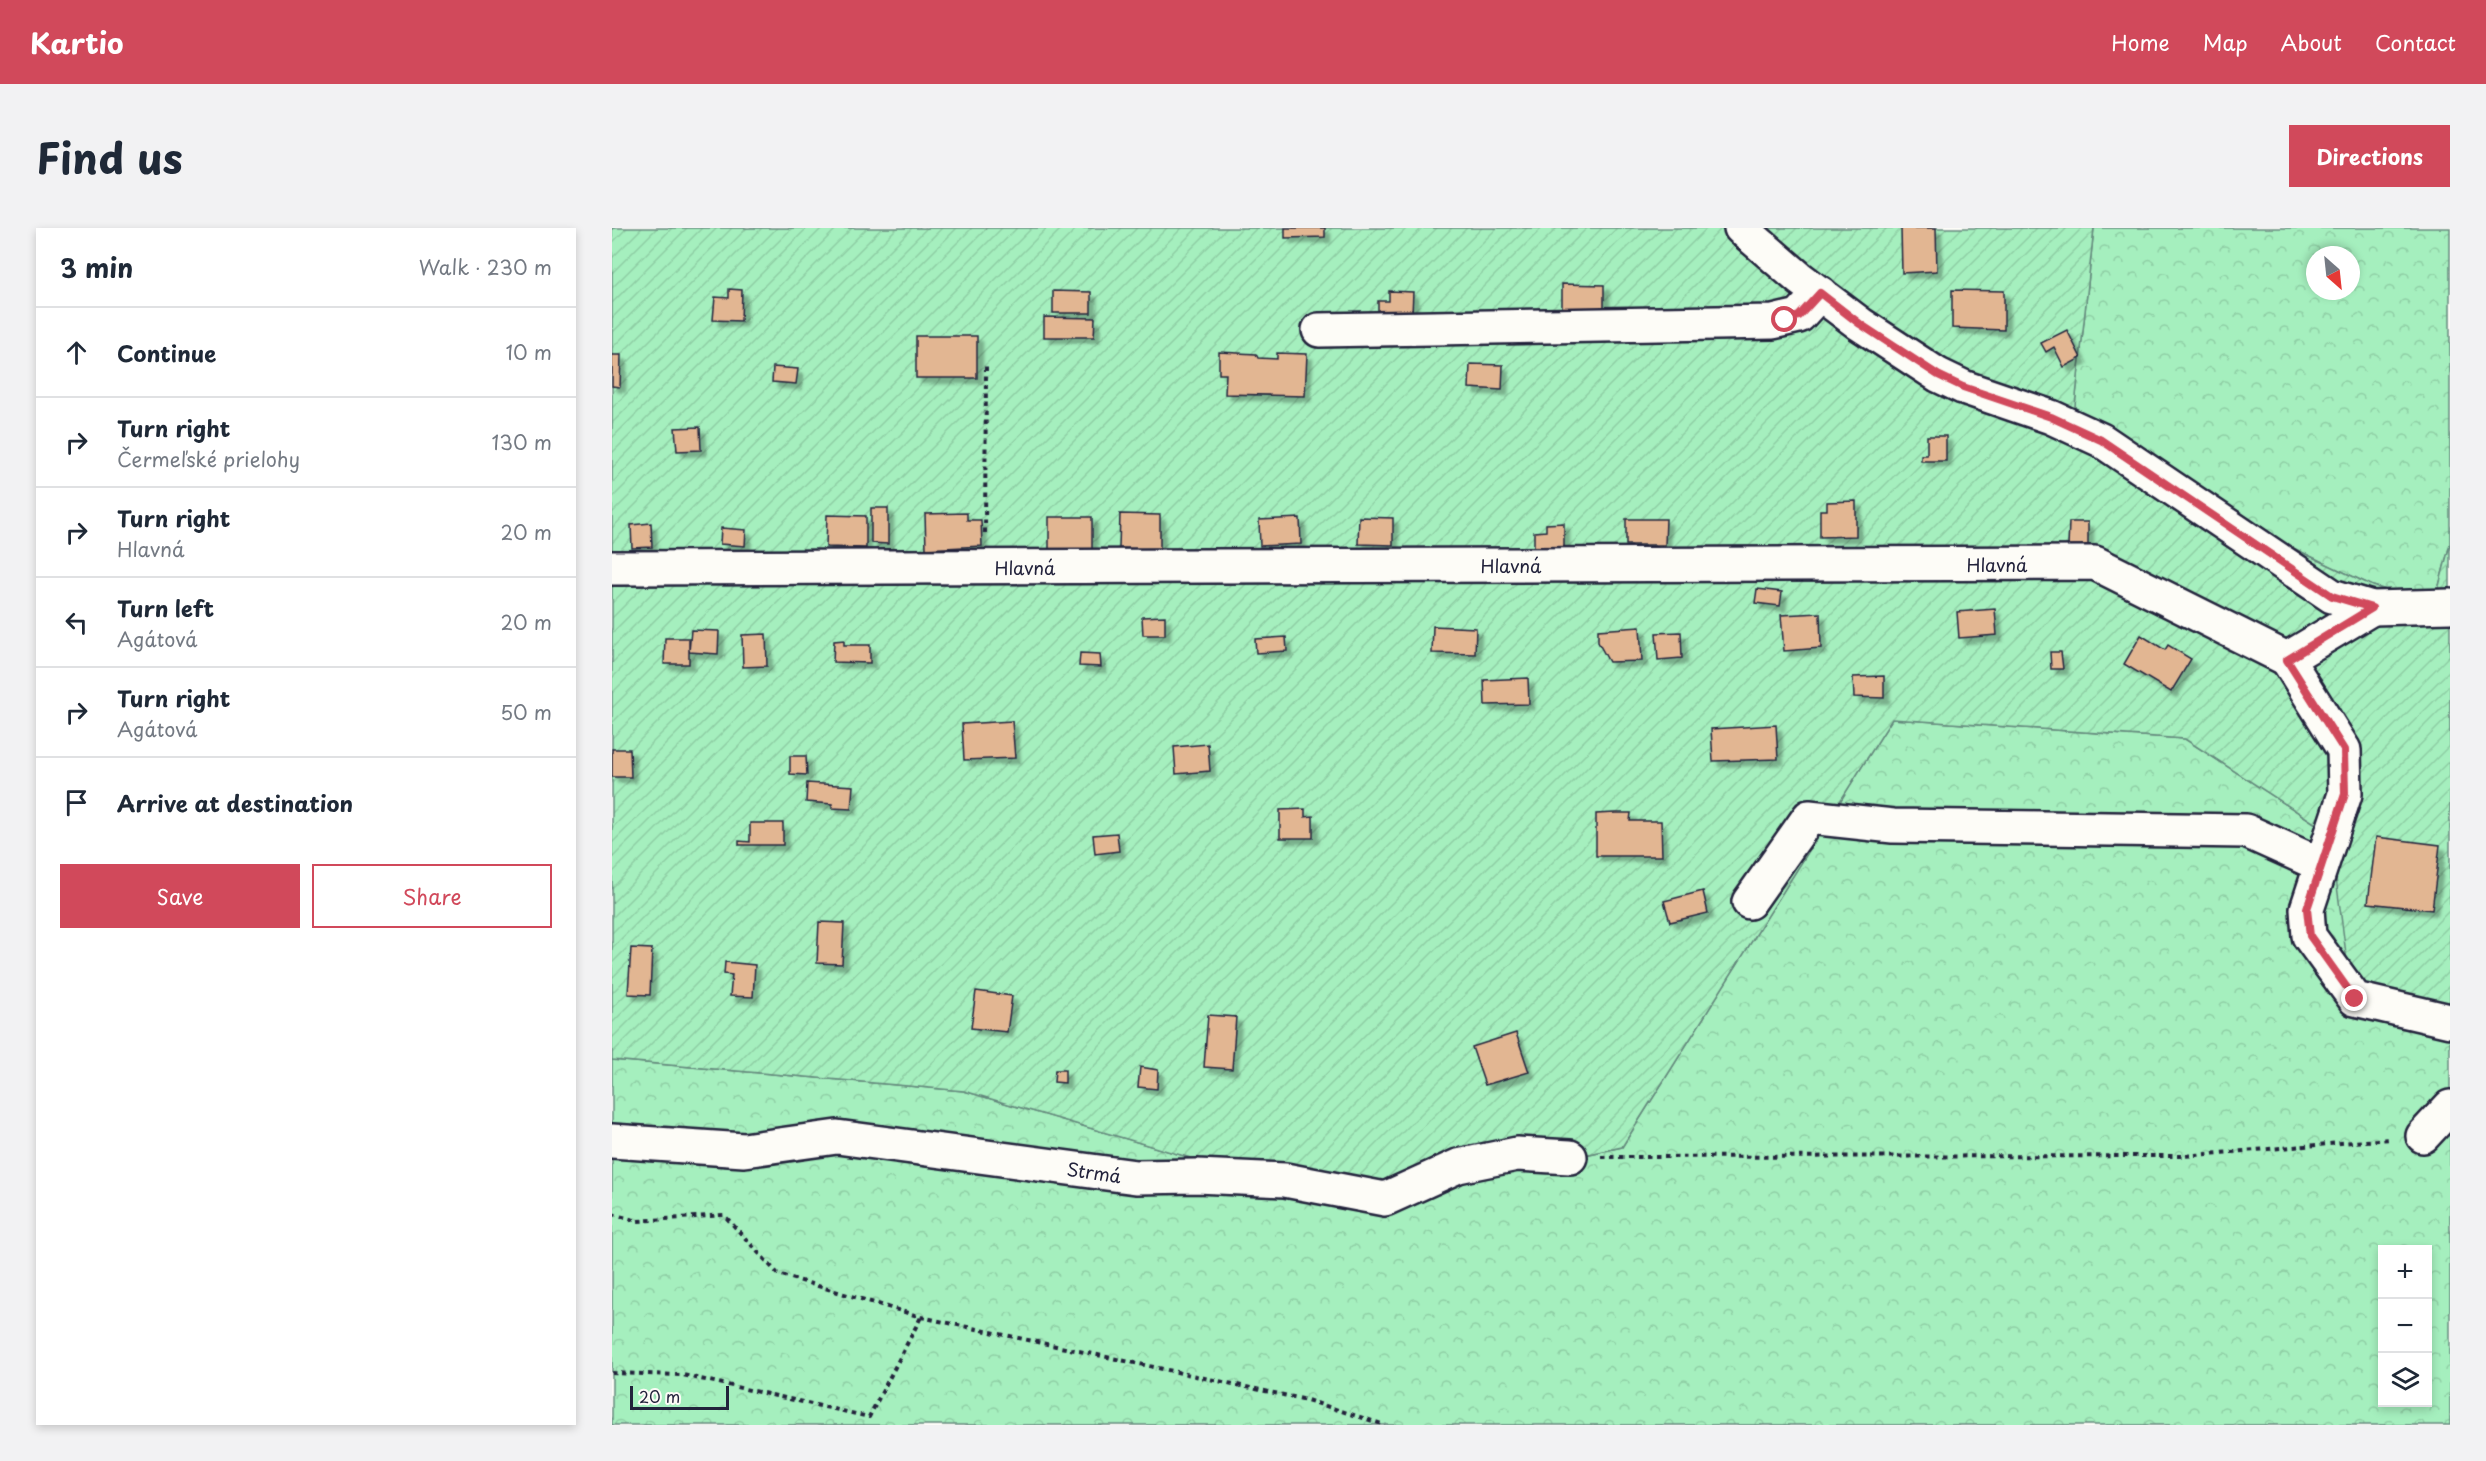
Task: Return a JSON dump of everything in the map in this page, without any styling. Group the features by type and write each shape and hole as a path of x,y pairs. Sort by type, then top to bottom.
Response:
{"street":[{"path":"1741,228 1860,324 1938,375 1963,387 2051,417 2101,440 2332,596 2372,608 2450,606"},
{"path":"1319,330 1773,322 1799,316 1820,293"},
{"name":"Hlavná","path":"612,568 2095,563 2287,660"},
{"path":"2372,608 2287,660 2344,750 2345,794 2307,909 2310,936 2355,999 2450,1021"},
{"path":"1749,902 1809,817 1893,826 2246,831 2321,865"},
{"path":"2423,1136 2450,1107"},
{"name":"Strmá","path":"612,1142 744,1150 837,1137 1136,1177 1197,1176 1285,1180 1385,1199 1458,1166 1517,1154 1570,1157"}],"path":[{"path":"984,505 986,366"},
{"path":"1570,1157 2183,1156 2423,1136"},
{"path":"612,1214 638,1221 724,1215 778,1274 921,1317 1306,1400 1385,1425"},
{"path":"612,1373 683,1375 869,1416 921,1317"}],"green space":[{"path":"612,228 2094,228 2071,443 2373,586 2434,605 2450,544 2450,1008 2352,999 2330,833 2185,739 1892,719 1622,1147 1350,1205 964,1091 612,1060"},
{"path":"2094,228 2450,228 2450,544 2434,605 2373,586 2071,442"},
{"path":"1892,719 2185,739 2330,833 2450,1008 2450,1425 612,1425 612,1060 964,1091 1350,1205 1622,1147"}],"building":[{"path":"1285,228 1325,228 1325,237 1285,238"},
{"path":"1901,228 1936,228 1937,271 1902,273"},
{"path":"1562,284 1604,285 1604,315 1562,314"},
{"path":"729,289 742,290 741,321 713,320 715,297 729,298"},
{"path":"1952,290 2004,291 2004,330 1952,328"},
{"path":"1053,291 1091,292 1091,313 1053,313"},
{"path":"1389,291 1413,292 1412,314 1378,314 1378,301 1389,301"},
{"path":"1044,317 1095,318 1094,337 1044,337"},
{"path":"2067,330 2081,358 2064,367 2054,347 2046,352 2041,343"},
{"path":"916,336 977,336 977,378 916,378"},
{"path":"1219,352 1256,354 1258,358 1277,359 1277,353 1307,354 1305,396 1225,394 1226,374 1219,374"},
{"path":"612,355 621,355 620,387 612,386"},
{"path":"1470,364 1503,365 1502,390 1469,388"},
{"path":"773,367 798,369 796,384 772,382"},
{"path":"700,427 701,450 677,451 675,428"},
{"path":"1927,436 1946,436 1946,461 1921,461 1921,455 1927,455"},
{"path":"1856,501 1856,536 1820,537 1820,510 1827,510 1827,502"},
{"path":"871,508 888,508 888,544 871,543"},
{"path":"967,513 967,520 981,520 982,546 926,549 925,514"},
{"path":"1120,514 1160,515 1160,550 1119,548"},
{"path":"827,515 866,516 866,548 826,547"},
{"path":"1049,517 1092,517 1092,550 1049,550"},
{"path":"1359,517 1393,518 1393,545 1358,544"},
{"path":"1300,518 1301,544 1260,546 1259,520"},
{"path":"1626,519 1666,519 1665,545 1626,545"},
{"path":"2069,522 2088,522 2088,547 2068,546"},
{"path":"651,523 652,547 632,548 631,525"},
{"path":"1564,523 1564,547 1534,548 1534,532 1546,531 1546,524"},
{"path":"721,528 746,530 745,546 720,544"},
{"path":"1757,589 1782,592 1780,606 1755,603"},
{"path":"1995,609 1997,635 1959,638 1957,612"},
{"path":"1820,613 1821,648 1784,651 1781,615"},
{"path":"1165,616 1165,635 1143,635 1142,617"},
{"path":"1433,626 1476,628 1475,654 1432,653"},
{"path":"1640,627 1642,661 1609,662 1598,642 1598,630"},
{"path":"691,630 719,631 718,654 689,652"},
{"path":"1681,632 1682,658 1658,660 1656,633"},
{"path":"766,634 767,666 743,667 742,635"},
{"path":"2141,635 2165,650 2168,645 2191,659 2171,692 2124,664"},
{"path":"1286,637 1287,651 1256,653 1255,639"},
{"path":"665,638 689,638 689,664 664,664"},
{"path":"844,640 844,645 870,645 870,663 833,662 834,641"},
{"path":"2050,652 2061,652 2063,669 2051,669"},
{"path":"1080,653 1100,654 1101,667 1079,666"},
{"path":"1884,676 1884,698 1854,697 1853,677"},
{"path":"1528,678 1529,704 1485,705 1484,680"},
{"path":"1012,721 1015,758 964,760 962,724"},
{"path":"1776,725 1778,759 1713,761 1711,729"},
{"path":"1208,744 1210,771 1176,774 1174,747"},
{"path":"612,749 630,749 631,777 612,777"},
{"path":"790,756 806,756 807,775 790,774"},
{"path":"807,783 853,786 851,809 832,808 832,804 806,802"},
{"path":"1305,809 1305,817 1313,816 1313,838 1280,838 1280,810"},
{"path":"1631,813 1630,821 1661,821 1662,856 1596,856 1596,814"},
{"path":"750,823 783,823 783,845 739,845 739,841 750,842"},
{"path":"1117,833 1119,851 1095,854 1093,835"},
{"path":"2376,837 2440,845 2432,910 2368,903"},
{"path":"1703,891 1708,913 1670,922 1664,901"},
{"path":"819,922 844,923 842,964 817,963"},
{"path":"631,948 652,949 650,995 628,994"},
{"path":"725,962 755,965 753,997 730,996 732,975 724,974"},
{"path":"976,991 1012,996 1007,1032 971,1028"},
{"path":"1208,1015 1236,1017 1232,1069 1204,1067"},
{"path":"1516,1033 1529,1072 1485,1085 1472,1047"},
{"path":"1140,1067 1158,1070 1157,1089 1138,1087"},
{"path":"1055,1070 1065,1070 1065,1083 1054,1082"}],"route":[{"path":"1785,320 1799,316 1820,293 1860,324 1938,375 1963,387 2051,417 2101,440 2332,596 2372,608 2287,660 2344,750 2345,794 2307,909 2310,936 2355,999"}]}
